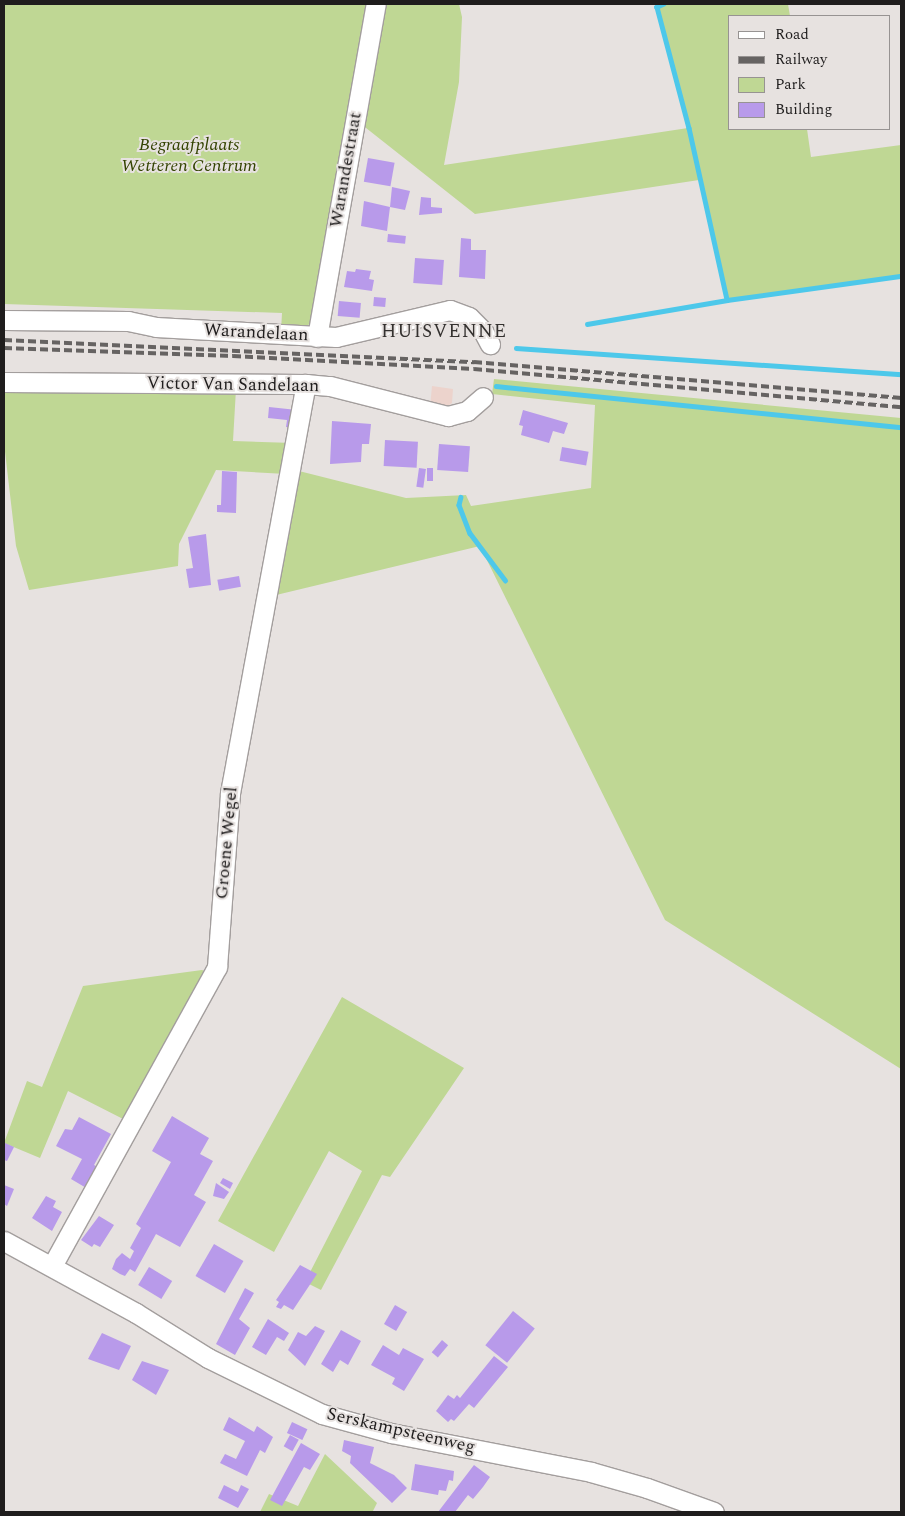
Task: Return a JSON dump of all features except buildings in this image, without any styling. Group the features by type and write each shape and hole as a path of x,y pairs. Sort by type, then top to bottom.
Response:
{"street":[{"name":"Warandestraat","path":"316,337 376,4"},
{"name":"Warandelaan","path":"4,320 128,321 156,327 316,337 349,335 428,312 450,310 469,317 484,331 490,344"},
{"name":"Victor Van Sandelaan","path":"4,382 306,384 330,386 442,416 467,411 483,397"},
{"name":"Groene Wegel","path":"52,1266 217,968 230,794 306,384"},
{"name":"Serskampsteenweg","path":"4,1241 52,1266 208,1358 322,1414 391,1433 591,1472 647,1488 714,1512"}],"shaded area":[{"path":"432,386 453,389 452,403 445,408 430,407"}],"green space":[{"name":"Begraafplaats Wetteren Centrum","path":"4,4 373,4 312,322 299,332 281,331 282,313 4,304"},
{"path":"382,4 459,4 462,17 459,82 444,165 688,128 657,7 664,4 788,4 790,15 728,15 728,130 807,130 811,157 901,145 901,276 727,300 699,180 475,214 361,124"},
{"path":"494,379 901,418 901,1069 665,920 480,546 272,596 295,470 406,498 466,495 471,506 591,488 595,405 492,394"},
{"path":"236,389 233,441 293,443 286,474 216,470 179,544 178,566 29,590 16,546 4,443 4,390"},
{"path":"202,970 210,973 129,1122 68,1091 40,1158 4,1143 27,1081 42,1087 83,986"},
{"path":"342,997 464,1068 390,1177 382,1175 321,1290 305,1282 362,1171 329,1151 274,1252 218,1221"},
{"path":"325,1454 377,1503 373,1511 260,1512 269,1494 298,1506"}],"waterway":[{"path":"664,4 657,7 689,128 727,300 901,276"},
{"path":"587,324 727,300"},
{"path":"516,348 901,374"},
{"path":"496,386 901,427"},
{"path":"461,497 459,505 470,533 505,580"}],"railway":[{"path":"4,340 474,362 901,398"},
{"path":"4,348 233,356 474,369 901,407"}],"district":[{"name":"HUISVENNE","path":"444,332"}]}
